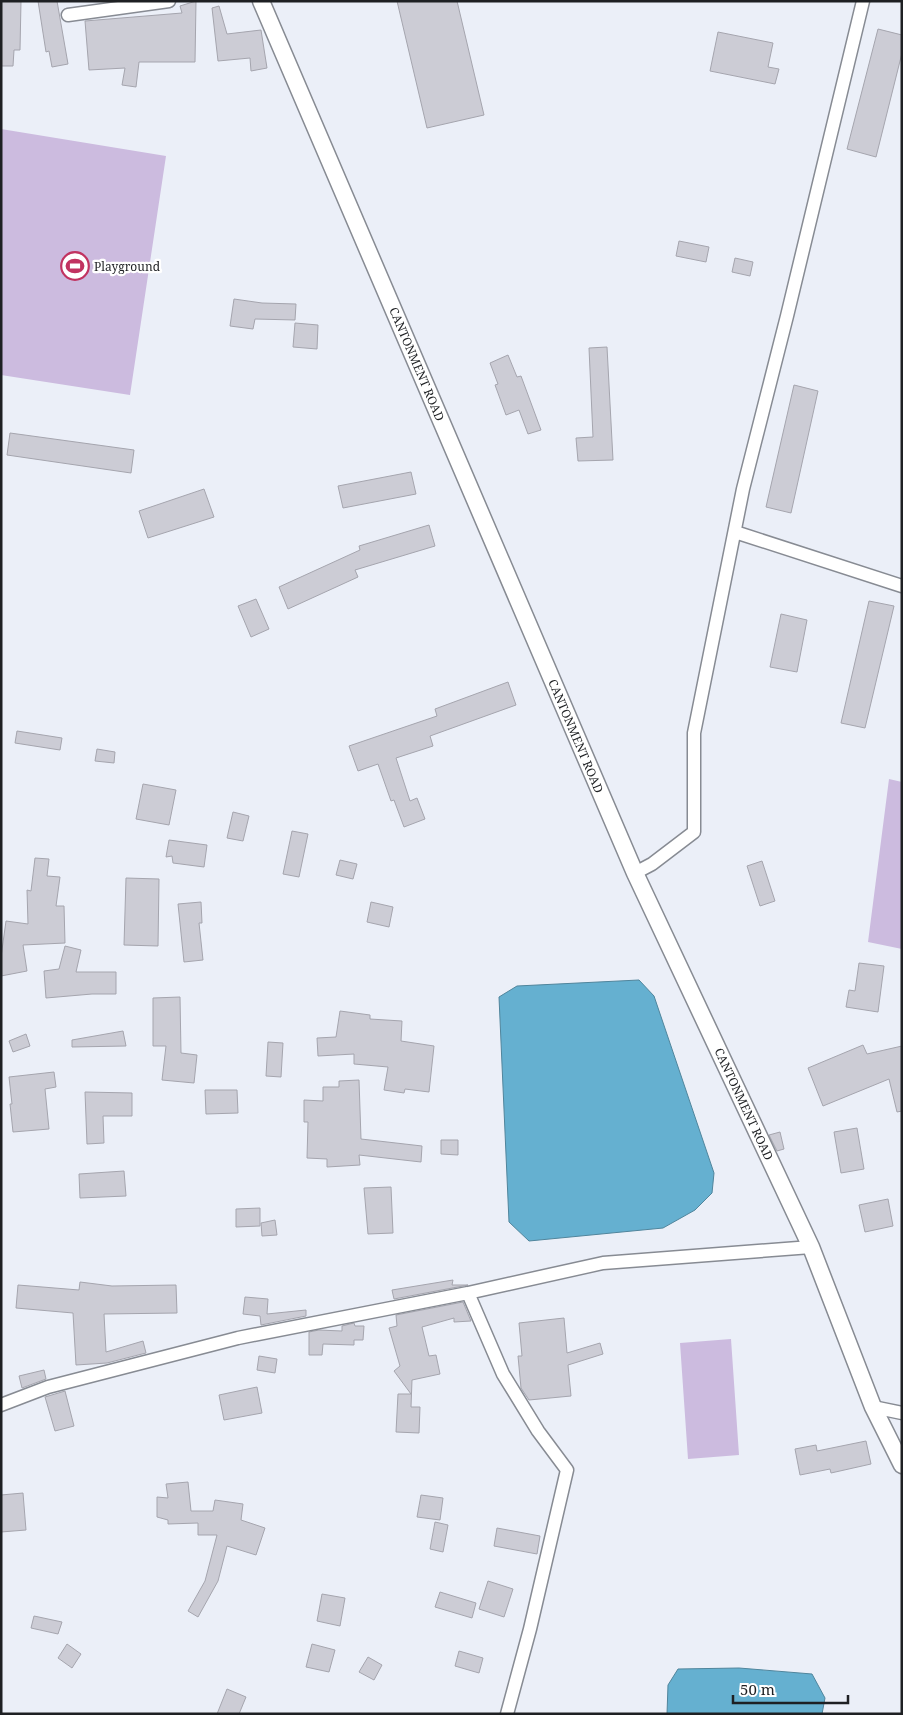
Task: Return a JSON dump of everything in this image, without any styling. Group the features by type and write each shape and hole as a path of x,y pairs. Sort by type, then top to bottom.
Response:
{"street":[{"path":"68,15 169,1"},
{"name":"CANTONMENT ROAD","path":"261,1 635,874 811,1247 872,1407 902,1465"},
{"path":"635,874 652,864 694,832 694,733 743,489 863,1"},
{"path":"735,532 902,586"},
{"path":"1,1405 48,1387 238,1338 468,1293 603,1263 811,1247"},
{"path":"468,1293 503,1374 538,1430 567,1470 530,1628 506,1714"},
{"path":"872,1407 902,1413"}],"shaded area":[{"name":"Playground","path":"1,129 166,156 130,395 1,375"},
{"path":"889,779 902,782 902,949 868,942"},
{"path":"731,1339 739,1455 688,1459 680,1343"}],"water":[{"path":"639,980 654,996 714,1173 712,1193 695,1210 663,1228 529,1241 509,1222 499,997 517,986"},
{"path":"739,1668 812,1674 825,1698 822,1714 667,1714 668,1685 678,1669"}],"building":[{"path":"1,1 21,1 20,50 14,50 13,66 1,66"},
{"path":"38,1 57,1 68,64 52,67 49,51 46,52"},
{"path":"196,1 195,62 139,62 136,87 122,85 125,68 89,70 85,21 182,13 180,6"},
{"path":"397,1 457,1 484,115 427,128"},
{"path":"219,6 227,34 261,30 267,68 251,71 250,58 218,61 212,8"},
{"path":"878,29 902,35 902,53 876,157 847,149"},
{"path":"718,32 773,43 768,67 779,69 775,84 710,71"},
{"path":"679,241 709,247 706,262 676,256"},
{"path":"735,258 753,262 750,276 732,272"},
{"path":"234,299 262,303 296,304 295,320 255,319 253,329 230,326"},
{"path":"295,323 318,325 317,349 293,347"},
{"path":"607,347 613,460 578,461 576,438 593,437 589,348"},
{"path":"508,355 517,377 521,376 541,430 528,434 519,410 506,415 495,385 498,384 490,363"},
{"path":"794,385 818,391 791,513 766,507"},
{"path":"10,433 134,450 131,473 7,455"},
{"path":"411,472 416,494 343,508 338,486"},
{"path":"204,489 214,517 148,538 139,511"},
{"path":"429,525 435,546 355,570 358,577 288,609 279,587 360,550 359,546"},
{"path":"256,599 269,629 251,637 238,606"},
{"path":"869,601 894,606 865,728 841,723"},
{"path":"781,614 807,620 797,672 770,667"},
{"path":"508,682 516,705 430,736 433,746 396,758 410,801 417,798 425,819 404,827 394,800 391,801 378,764 358,771 349,746 437,716 435,709"},
{"path":"17,731 62,738 60,750 15,743"},
{"path":"97,749 115,752 114,763 95,761"},
{"path":"143,784 176,790 169,825 136,819"},
{"path":"233,812 249,816 243,841 227,838"},
{"path":"292,831 308,834 299,877 283,874"},
{"path":"169,840 207,845 204,867 173,863 172,856 166,857"},
{"path":"35,858 49,859 47,876 60,877 56,906 64,906 65,943 23,945 27,971 1,976 1,957 6,921 28,924 27,890 31,891"},
{"path":"340,860 357,864 353,879 336,875"},
{"path":"762,861 775,901 760,906 747,866"},
{"path":"126,878 159,879 158,946 124,945"},
{"path":"201,902 202,923 199,923 203,960 184,962 178,904"},
{"path":"371,902 393,907 389,927 367,922"},
{"path":"65,946 81,950 76,972 116,972 116,994 46,998 44,971 59,969"},
{"path":"859,963 884,966 878,1012 846,1007 849,990 855,991"},
{"path":"180,997 181,1053 197,1055 194,1083 162,1080 166,1046 153,1046 153,998"},
{"path":"340,1011 370,1015 370,1019 402,1021 401,1041 434,1046 429,1092 405,1089 404,1093 384,1090 388,1067 354,1064 354,1054 318,1056 317,1038 336,1037"},
{"path":"123,1031 126,1046 72,1047 72,1040"},
{"path":"26,1034 30,1046 13,1052 9,1041"},
{"path":"268,1042 283,1043 281,1077 266,1076"},
{"path":"863,1045 867,1054 902,1046 902,1111 897,1112 889,1079 823,1106 808,1068"},
{"path":"54,1072 56,1087 45,1089 49,1129 13,1132 9,1077"},
{"path":"359,1080 361,1139 422,1146 421,1162 359,1155 360,1165 327,1167 327,1159 307,1158 308,1122 304,1122 304,1100 323,1101 323,1087 339,1087 339,1081"},
{"path":"205,1090 237,1090 238,1113 206,1114"},
{"path":"85,1092 132,1093 132,1116 103,1116 104,1143 87,1144"},
{"path":"857,1128 864,1169 841,1173 834,1132"},
{"path":"780,1132 784,1149 777,1151 769,1135"},
{"path":"441,1140 458,1140 458,1155 441,1154"},
{"path":"124,1171 126,1196 80,1198 79,1174"},
{"path":"391,1187 393,1233 368,1234 364,1188"},
{"path":"888,1199 893,1226 865,1232 859,1205"},
{"path":"260,1208 260,1226 236,1227 236,1209"},
{"path":"275,1220 277,1235 262,1236 261,1223"},
{"path":"453,1280 452,1285 468,1285 394,1299 392,1290"},
{"path":"80,1282 112,1286 176,1285 177,1313 104,1314 106,1352 143,1341 146,1353 107,1363 76,1365 73,1313 16,1308 18,1285 79,1290"},
{"path":"245,1297 268,1299 267,1314 306,1310 306,1316 261,1325 260,1316 243,1314"},
{"path":"463,1302 471,1321 454,1322 454,1318 422,1327 429,1356 436,1355 440,1374 412,1380 411,1407 420,1407 419,1433 396,1432 398,1394 411,1394 394,1371 400,1366 389,1328 397,1326 396,1315"},
{"path":"564,1318 567,1353 600,1343 603,1354 568,1365 571,1396 529,1400 521,1388 518,1356 522,1356 519,1323"},
{"path":"354,1323 355,1326 364,1326 363,1340 354,1340 354,1345 323,1344 322,1355 309,1355 309,1332 319,1330 342,1331 342,1326"},
{"path":"259,1356 277,1359 275,1373 257,1370"},
{"path":"44,1370 46,1379 22,1388 19,1376"},
{"path":"257,1387 262,1413 224,1420 219,1395"},
{"path":"65,1391 74,1426 55,1431 45,1397"},
{"path":"866,1441 871,1464 831,1473 830,1469 800,1475 795,1449 816,1445 817,1451"},
{"path":"188,1482 191,1511 213,1511 215,1500 243,1504 241,1520 265,1528 256,1555 227,1546 218,1581 198,1617 188,1611 205,1581 217,1535 198,1535 198,1523 168,1524 168,1520 157,1517 157,1497 168,1498 166,1484"},
{"path":"23,1493 26,1530 1,1532 1,1495"},
{"path":"421,1495 443,1498 440,1520 417,1517"},
{"path":"435,1522 448,1525 443,1552 430,1549"},
{"path":"497,1528 540,1536 537,1554 494,1546"},
{"path":"488,1581 513,1589 504,1617 479,1609"},
{"path":"440,1592 476,1603 472,1618 435,1607"},
{"path":"322,1594 345,1598 340,1626 317,1621"},
{"path":"34,1616 62,1622 58,1634 31,1628"},
{"path":"67,1644 81,1654 72,1668 58,1658"},
{"path":"312,1644 335,1650 329,1672 306,1667"},
{"path":"459,1651 483,1658 479,1673 455,1666"},
{"path":"368,1657 382,1665 374,1680 359,1672"},
{"path":"227,1689 246,1697 239,1714 217,1714"}],"place":[{"name":"Playground","path":"75,266"}]}
